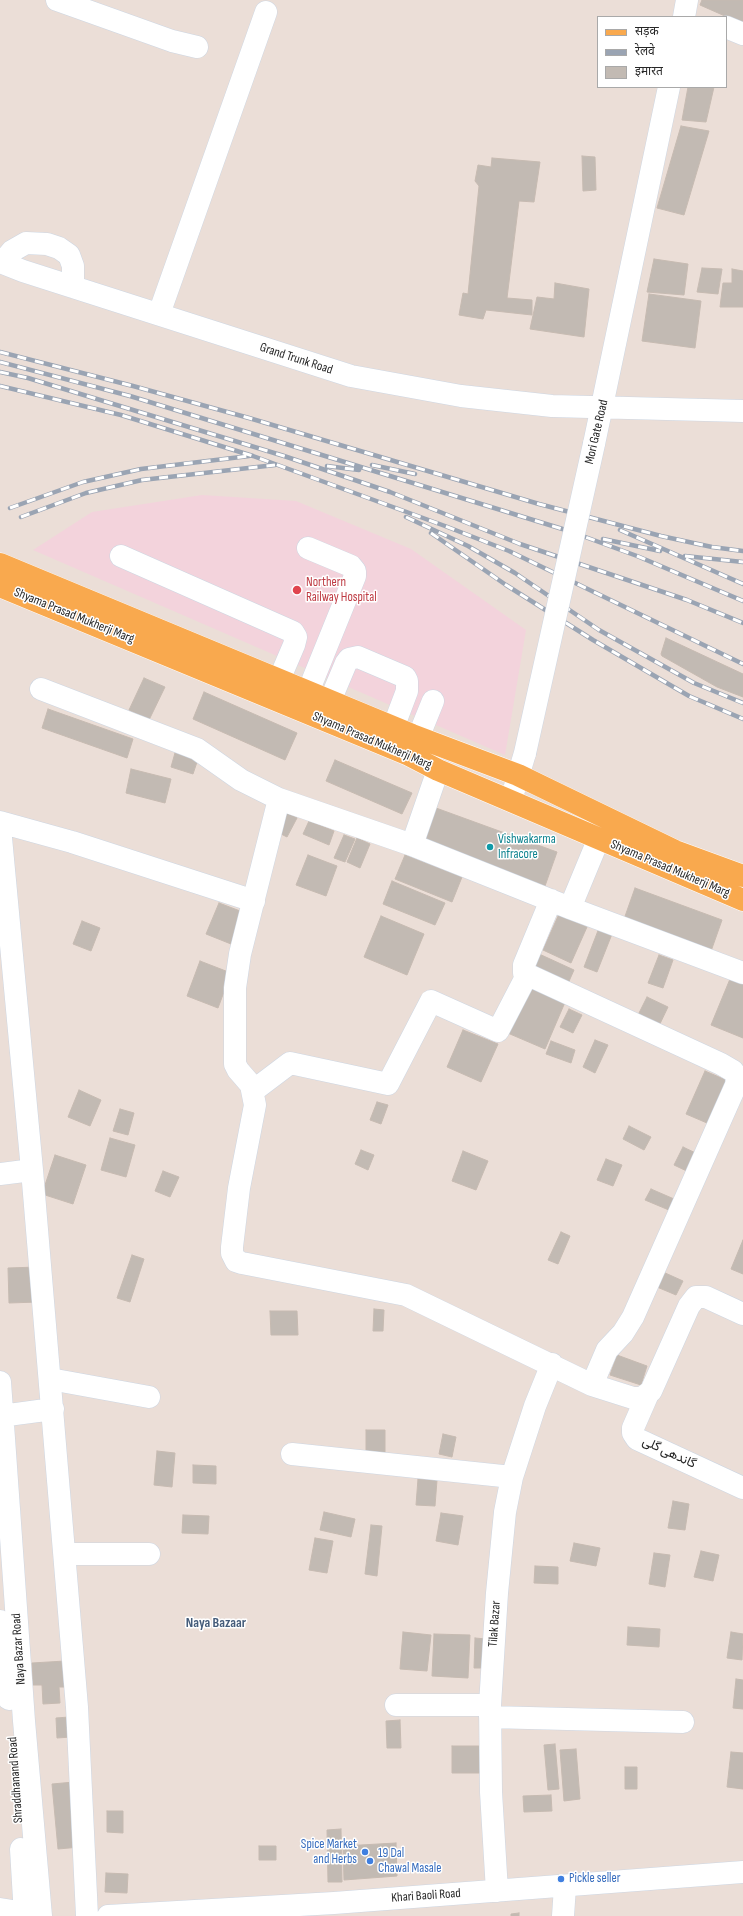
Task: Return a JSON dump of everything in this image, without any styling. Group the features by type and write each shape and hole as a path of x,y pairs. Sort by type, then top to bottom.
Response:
{"main road":[{"name":"Shyama Prasad Mukherji Marg","path":"0,564 330,701 408,739 438,770 743,900"},
{"name":"Shyama Prasad Mukherji Marg","path":"0,586 408,739 518,775 675,851 743,876"}],"street":[{"path":"57,0 172,41 197,47"},
{"path":"159,314 266,12"},
{"path":"727,27 743,34"},
{"name":"Mori Gate Road","path":"511,800 525,753 603,407 669,88"},
{"path":"1,262 12,251 26,242 47,244 59,248 69,255 73,266 73,287"},
{"name":"Grand Trunk Road","path":"1,262 73,287 351,376 461,396 552,406 743,411"},
{"path":"308,548 351,566 355,571 355,576 308,692"},
{"path":"120,556 293,632 296,637 294,645 280,680"},
{"path":"330,701 349,659 358,657 405,677 408,691 408,739"},
{"path":"41,689 197,748 241,780 279,800 412,845 561,904 743,973"},
{"path":"408,739 433,701"},
{"path":"412,845 438,770"},
{"path":"279,800 240,954 236,977 234,1059 238,1070 251,1085 255,1105 239,1188 232,1247 232,1253 236,1261 406,1295 552,1364 592,1385 633,1398 642,1398 647,1396"},
{"path":"0,822 72,842 254,901"},
{"path":"0,827 32,1170 65,1554 77,1707 87,1916"},
{"path":"592,1385 607,1350 623,1333 633,1317 736,1085 737,1077 733,1071 721,1064 527,975 524,971 524,965 599,838"},
{"path":"253,1091 290,1063 388,1084 431,1001 498,1031 527,975"},
{"path":"0,1174 32,1170"},
{"name":"گاندھی گلی","path":"743,1314 706,1296 696,1297 693,1300 633,1428 633,1434 637,1439 743,1488"},
{"name":"Tilak Bazar","path":"497,1891 490,1711 497,1593 506,1512 512,1477 535,1406 552,1364"},
{"path":"50,1379 149,1397"},
{"name":"Naya Bazar Road","path":"0,1382 1,1416 38,1916"},
{"path":"1,1416 53,1409"},
{"path":"292,1454 512,1477"},
{"path":"65,1554 149,1554"},
{"name":"Shraddhanand Road","path":"0,1621 14,1749 38,1916"},
{"path":"396,1704 683,1722"},
{"name":"Khari Baoli Road","path":"108,1916 334,1910 497,1891 565,1887 743,1872"},
{"path":"563,1916 565,1887"},
{"path":"0,1909 38,1916"}],"shaded area":[{"name":"Northern Railway Hospital","path":"202,495 296,501 411,549 526,630 505,755 33,550 92,512"}],"building":[{"path":"702,0 743,0 743,24 727,16 700,5"},
{"path":"688,88 714,88 706,122 682,120"},
{"path":"681,126 709,131 684,215 657,208"},
{"path":"582,156 595,157 596,190 583,191"},
{"path":"492,158 540,162 534,202 519,201 507,298 532,300 532,315 486,310 483,319 459,315 463,293 468,294 479,186 475,181 478,165 491,167"},
{"path":"654,259 688,264 684,295 647,292"},
{"path":"702,268 722,269 718,294 697,292"},
{"path":"732,269 743,271 743,307 720,307 723,283 732,283"},
{"path":"555,283 589,289 584,337 530,329 537,297 554,299"},
{"path":"649,294 701,301 695,348 642,341"},
{"path":"666,638 743,674 743,697 717,687 662,656 661,654"},
{"path":"144,678 165,687 149,720 129,710"},
{"path":"204,692 297,733 285,760 193,719"},
{"path":"48,709 133,739 127,758 42,728"},
{"path":"175,753 198,759 193,774 171,767"},
{"path":"335,760 412,793 402,814 326,781"},
{"path":"131,769 171,779 165,803 126,793"},
{"name":"Vishwakarma Infracore","path":"436,808 557,852 545,886 423,842"},
{"path":"285,812 297,818 287,837 275,831"},
{"path":"309,821 334,831 329,845 303,834"},
{"path":"344,835 355,839 345,862 334,858"},
{"path":"357,838 370,844 360,868 347,862"},
{"path":"308,855 337,866 326,896 296,885"},
{"path":"405,855 462,877 452,902 395,879"},
{"path":"392,881 445,903 435,925 383,904"},
{"path":"635,888 722,920 710,954 623,922"},
{"path":"219,903 248,914 236,946 206,934"},
{"path":"559,914 587,927 571,963 543,950"},
{"path":"381,916 424,934 407,975 364,957"},
{"path":"82,921 100,928 91,951 73,944"},
{"path":"599,928 612,934 597,972 584,967"},
{"path":"537,953 574,970 566,988 530,970"},
{"path":"659,955 673,960 663,988 648,983"},
{"path":"200,961 231,973 218,1008 187,996"},
{"path":"730,979 743,984 743,1038 711,1025"},
{"path":"525,983 566,1000 545,1049 503,1031"},
{"path":"647,997 668,1007 657,1030 636,1019"},
{"path":"569,1009 582,1015 573,1033 560,1027"},
{"path":"463,1030 498,1044 481,1082 447,1067"},
{"path":"595,1040 608,1045 595,1073 583,1067"},
{"path":"551,1041 575,1050 571,1063 546,1054"},
{"path":"705,1071 733,1083 714,1126 686,1114"},
{"path":"79,1090 101,1100 90,1126 68,1117"},
{"path":"377,1102 388,1105 381,1124 370,1120"},
{"path":"120,1109 134,1113 128,1135 113,1131"},
{"path":"629,1126 651,1137 644,1150 623,1139"},
{"path":"110,1138 135,1145 126,1177 101,1170"},
{"path":"683,1147 702,1156 693,1174 674,1165"},
{"path":"361,1150 374,1155 368,1170 355,1164"},
{"path":"463,1151 488,1161 476,1190 452,1181"},
{"path":"55,1155 86,1165 73,1204 42,1194"},
{"path":"606,1159 622,1165 613,1186 597,1180"},
{"path":"163,1171 179,1177 170,1197 155,1191"},
{"path":"651,1189 681,1202 676,1213 645,1200"},
{"path":"561,1232 570,1236 558,1264 548,1260"},
{"path":"743,1240 743,1274 731,1269"},
{"path":"132,1255 144,1259 130,1302 117,1298"},
{"path":"37,1267 38,1302 9,1303 8,1268"},
{"path":"663,1272 683,1281 676,1295 657,1287"},
{"path":"374,1309 384,1310 383,1331 373,1331"},
{"path":"270,1311 297,1311 298,1335 271,1335"},
{"path":"617,1355 647,1366 641,1385 610,1375"},
{"path":"366,1430 385,1430 385,1454 366,1454"},
{"path":"443,1434 456,1437 452,1457 439,1454"},
{"path":"157,1451 175,1453 172,1487 154,1485"},
{"path":"193,1465 216,1466 216,1484 193,1483"},
{"path":"418,1479 437,1480 435,1506 416,1505"},
{"path":"673,1501 689,1504 685,1530 668,1528"},
{"path":"324,1512 355,1519 351,1537 320,1530"},
{"path":"441,1513 463,1516 458,1545 436,1541"},
{"path":"183,1515 209,1516 208,1534 182,1533"},
{"path":"371,1525 382,1526 377,1576 365,1574"},
{"path":"315,1538 333,1541 327,1573 309,1570"},
{"path":"574,1543 600,1548 596,1566 570,1561"},
{"path":"701,1551 719,1555 713,1581 694,1577"},
{"path":"654,1553 670,1555 665,1587 649,1584"},
{"path":"535,1566 558,1567 558,1584 534,1583"},
{"path":"628,1627 660,1629 659,1647 627,1645"},
{"path":"403,1632 431,1635 427,1671 400,1669"},
{"path":"731,1632 743,1634 742,1660 727,1658"},
{"path":"434,1634 470,1635 468,1678 432,1676"},
{"path":"475,1638 486,1639 485,1668 474,1668"},
{"path":"65,1661 67,1687 59,1687 60,1703 43,1704 42,1685 33,1685 32,1663"},
{"path":"736,1679 743,1680 743,1709 733,1708"},
{"path":"69,1717 71,1737 57,1738 56,1718"},
{"path":"400,1720 401,1748 387,1748 386,1721"},
{"path":"555,1744 559,1789 548,1790 544,1745"},
{"path":"452,1746 484,1746 484,1773 452,1773"},
{"path":"576,1749 580,1799 564,1801 560,1750"},
{"path":"731,1752 743,1753 743,1789 727,1787"},
{"path":"625,1767 637,1767 637,1789 625,1789"},
{"path":"74,1782 80,1847 58,1849 52,1784"},
{"path":"551,1795 552,1811 524,1812 523,1796"},
{"path":"107,1811 123,1811 123,1833 107,1832"},
{"path":"341,1829 342,1882 328,1882 327,1830"},
{"name":"19 Dal Chawal Masale","path":"396,1843 397,1876 344,1880 343,1846"},
{"path":"259,1846 276,1846 276,1860 259,1860"},
{"path":"106,1873 128,1874 127,1893 105,1892"},
{"path":"519,1913 519,1916 511,1916 511,1914"}],"railway":[{"path":"0,352 133,386 249,418 539,504 661,536 712,547 743,551"},
{"path":"0,362 130,396 569,531 637,556 743,601"},
{"path":"0,372 28,378 284,456 390,492 520,544 687,600 743,623"},
{"path":"0,386 121,415 253,456 445,526 509,551 743,664"},
{"path":"10,508 83,482 141,469 249,456"},
{"path":"21,517 86,493 142,480 275,465"},
{"path":"372,465 415,474"},
{"path":"327,466 359,470"},
{"path":"406,517 468,546 515,573 599,630 694,683 743,703"},
{"path":"620,530 743,584"},
{"path":"431,533 506,585 593,640 689,696 743,719"},
{"path":"603,539 660,551"},
{"path":"685,556 743,562"}],"place":[{"name":"Northern Railway Hospital","path":"297,590"},
{"name":"Vishwakarma Infracore","path":"490,847"},
{"name":"Spice Market and Herbs","path":"365,1852"},
{"name":"19 Dal Chawal Masale","path":"370,1861"},
{"name":"Pickle seller","path":"561,1879"}],"district":[{"name":"Naya Bazaar","path":"216,1623"}]}
